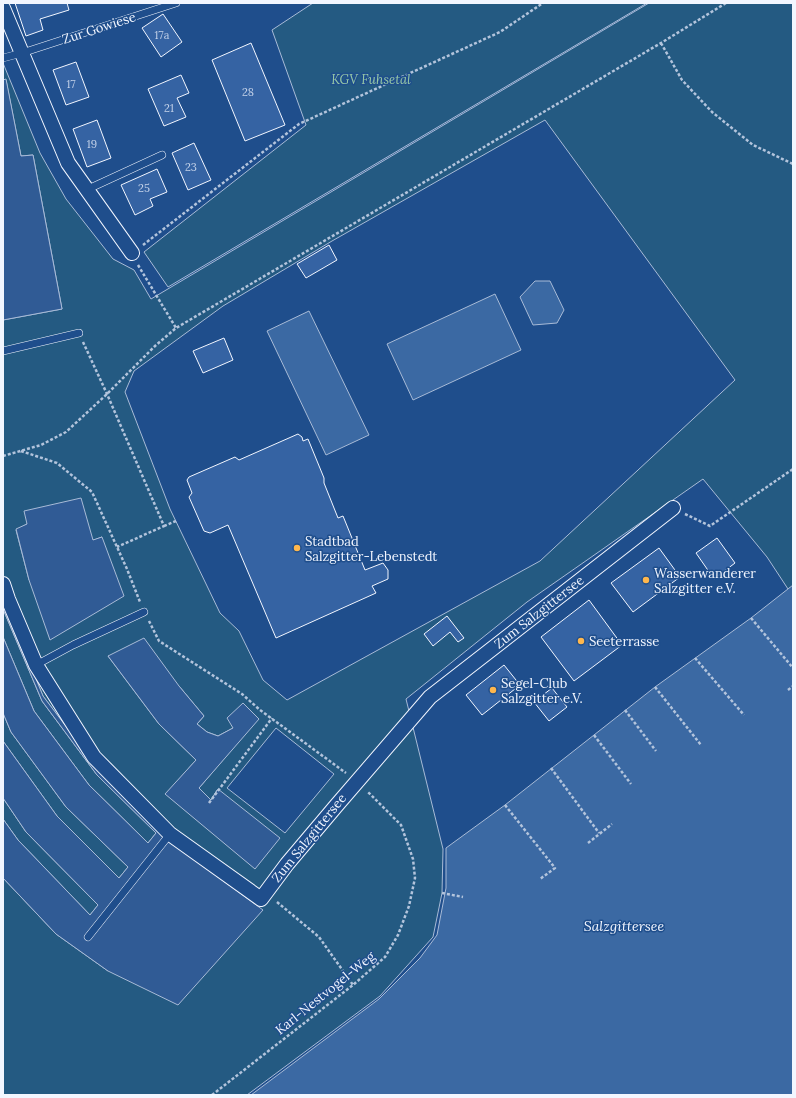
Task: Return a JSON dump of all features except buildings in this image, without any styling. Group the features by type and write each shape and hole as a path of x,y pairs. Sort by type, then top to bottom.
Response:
{"street":[{"path":"3,8 68,163 132,253"},
{"name":"Zum Salzgittersee","path":"3,584 36,665 94,757 170,834 261,899 287,864 430,697 673,508"}],"lane":[{"name":"Zur Gowiese","path":"3,58 22,54 176,3"},
{"path":"86,190 162,155"},
{"path":"3,351 79,333"},
{"path":"36,665 73,645 144,612"},
{"path":"88,937 170,834"}],"path":[{"path":"176,328 132,253 299,124 500,32 543,3"},
{"path":"3,456 41,445 66,432 155,346 176,328 661,43 726,3"},
{"path":"661,43 682,80 712,112 753,145 793,164"},
{"path":"79,333 164,526"},
{"name":"Karl-Nestvogel-Weg","path":"21,451 57,463 92,492 144,612 159,641 242,694 260,710 357,781 401,825 413,859 415,878 409,906 398,935 384,957 353,985 212,1095"},
{"path":"673,508 710,526 793,469"},
{"path":"117,547 176,521"},
{"path":"751,618 793,668"},
{"path":"695,658 744,715"},
{"path":"788,690 793,686"},
{"path":"655,687 701,745"},
{"path":"257,713 260,710"},
{"path":"625,710 656,750"},
{"path":"209,803 272,718"},
{"path":"594,735 631,784"},
{"path":"551,768 599,834"},
{"path":"505,805 555,868 540,879"},
{"path":"588,843 612,824"},
{"path":"266,893 319,937 353,985"},
{"path":"442,894 463,897"}],"green space":[{"name":"KGV Fuhsetal","path":"313,3 647,3 168,287 144,252 306,125 272,30"},
{"path":"649,3 793,3 793,586 788,589 767,557 703,479 527,602 406,699 443,849 442,893 433,937 380,996 247,1095 3,1095 3,878 56,934 108,971 177,847 158,832 93,762 43,696 3,598 3,320 62,309 33,155 21,156 6,80 3,80 3,63 40,153 66,199 113,259 134,270 151,299","holes":["545,120 735,380 540,561 287,700 263,680 239,631 220,613 170,509 125,392 134,371 223,306 332,241","27,524 94,540 102,537 29,580 16,530","108,656 179,686 204,716 197,724 207,732 218,736 233,728 258,719 199,788 211,800 217,790 255,868 166,794 196,760 159,724","276,728 334,774 285,833 227,788"]},
{"path":"3,609 42,701 97,775 156,833 148,843 89,785 34,711 3,637"},
{"path":"3,713 11,732 66,807 128,867 119,878 57,816 3,741"},
{"path":"3,798 26,832 98,905 90,915 18,840 3,819"}],"shaded area":[{"path":"6,79 21,156 33,155 62,309 3,320 3,80"},
{"path":"81,498 93,540 102,537 124,596 50,640 29,580 16,529 27,524 24,511"},
{"path":"3,598 43,696 93,762 158,832 263,910 178,1005 108,971 56,934 3,878 3,819 18,840 90,915 98,905 26,832 3,798 3,741 57,816 119,878 128,867 66,807 11,732 3,713 3,637 34,711 89,785 148,843 156,833 97,775 42,701 3,609"},
{"path":"144,638 179,686 204,716 197,724 207,732 218,736 233,728 227,718 243,703 259,719 199,788 211,800 218,789 280,838 255,869 165,794 196,760 159,724 108,656"}],"water":[{"path":"535,281 550,281 564,310 557,323 533,325 520,297"},
{"path":"495,294 521,350 413,400 387,344"},
{"path":"309,311 369,435 326,455 267,331"},
{"name":"Salzgittersee","path":"793,585 793,1095 251,1095 379,999 420,958 437,935 446,888 446,848 505,805 655,687 751,618"}],"place":[{"name":"Stadtbad Salzgitter-Lebenstedt","path":"297,548"},
{"name":"Wasserwanderer Salzgitter e.V.","path":"646,580"},
{"name":"Seeterrasse","path":"581,641"},
{"name":"Segel-Club Salzgitter e.V.","path":"493,690"}]}
